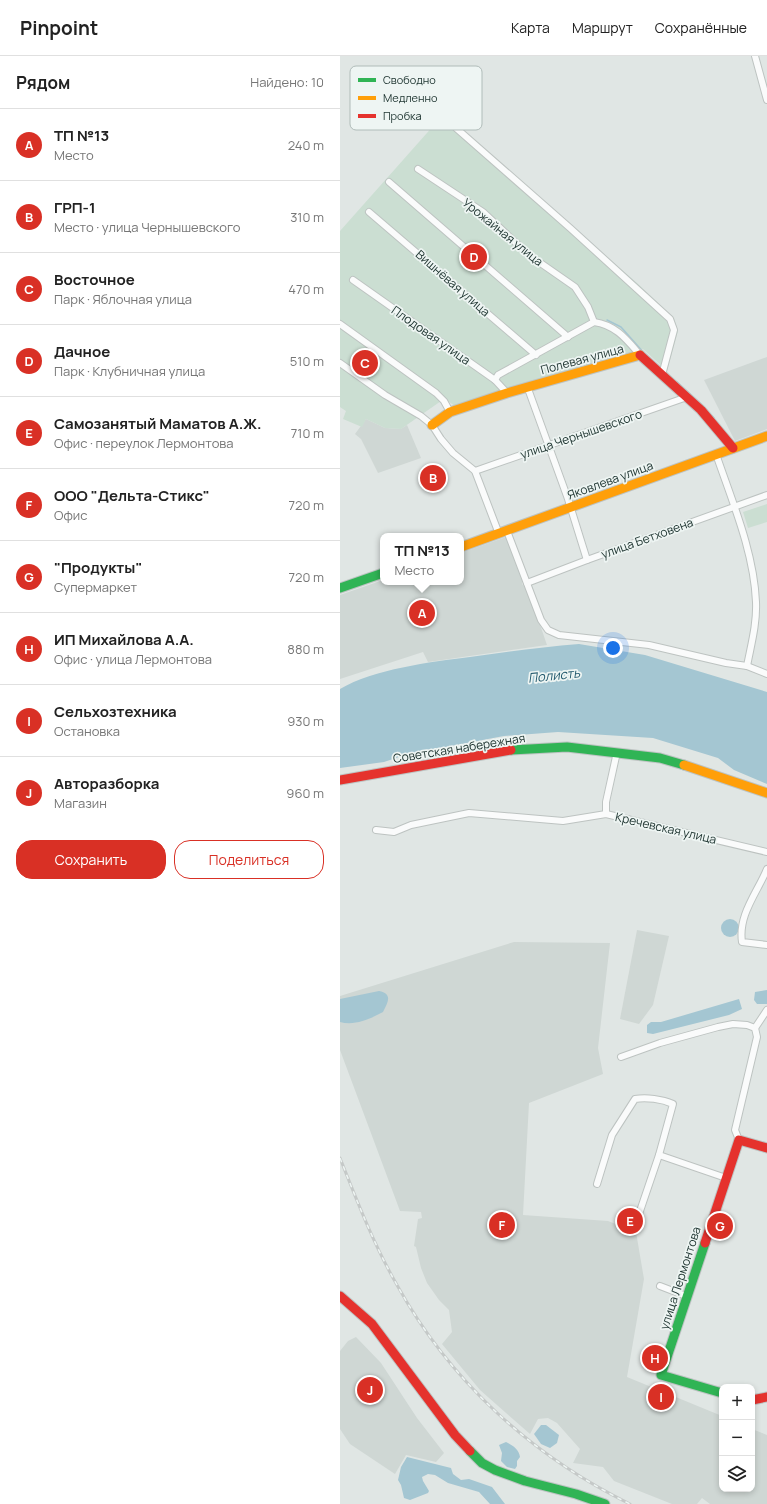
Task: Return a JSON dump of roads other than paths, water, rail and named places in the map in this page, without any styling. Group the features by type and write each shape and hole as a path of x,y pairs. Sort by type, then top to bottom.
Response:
{"street":[{"path":"755,56 767,100"},
{"path":"458,130 570,228 670,319 674,330 662,375"},
{"name":"Урожайная улица","path":"418,169 483,212 529,255 575,287 581,295 594,322"},
{"path":"389,182 568,337"},
{"name":"Вишнёвая улица","path":"369,212 536,355"},
{"name":"Плодовая улица","path":"353,280 495,380 507,392"},
{"path":"495,380 498,375 594,322 609,325 619,332 640,355"},
{"path":"340,324 436,393 444,401 450,412"},
{"name":"Полевая улица","path":"432,425 450,412 507,392 640,355 701,410 733,448"},
{"path":"340,363 385,395 421,416 432,425 445,444 475,471 527,583 541,620 548,630 559,635 649,645 726,663 747,666 767,674"},
{"path":"527,386 549,446 587,560"},
{"name":"улица Чернышевского","path":"475,471 687,397"},
{"name":"Яковлева улица","path":"464,546 767,436"},
{"path":"716,454 749,557 756,602 755,627 747,666"},
{"name":"улица Бетховена","path":"527,583 767,495"},
{"path":"340,588 380,574"},
{"name":"Советская набережная","path":"340,780 511,750 567,747 660,758 767,793"},
{"path":"606,814 606,802 617,752"},
{"name":"Кречевская улица","path":"376,830 394,832 412,825 468,814 563,821 606,814 767,852"},
{"path":"767,869 744,917 741,933 742,942 767,945"},
{"path":"621,1057 660,1043 718,1027 733,1024 755,1028 767,1010"},
{"name":"улица Лермонтова","path":"719,1392 661,1375 739,1140 735,1130 757,1037 755,1028"},
{"path":"597,1184 612,1135 635,1099 642,1098 667,1101 673,1104 659,1155 639,1214 637,1226"},
{"path":"739,1140 767,1148"},
{"path":"659,1155 726,1178"},
{"path":"660,1286 686,1296"},
{"path":"340,1296 372,1324 456,1435 482,1462 495,1470 525,1481 576,1494 605,1504"},
{"path":"755,1399 767,1397"}],"water":[{"name":"Полисть","path":"579,644 645,655 767,692 767,784 734,770 718,758 653,738 558,732 504,736 408,754 384,762 340,768 340,689 369,676 403,667 454,659"},
{"path":"726,919 734,919 739,924 737,935 734,937 726,937 721,932 721,924"},
{"path":"767,990 767,1004 757,1004 754,1000 755,992"},
{"path":"379,991 388,996 388,1002 383,1012 357,1022 340,1022 340,999"},
{"path":"739,999 742,1009 729,1015 653,1034 647,1033 647,1025 651,1022 661,1022"},
{"path":"541,1425 546,1425 559,1435 557,1443 550,1448 541,1444 534,1434"},
{"path":"506,1442 515,1448 520,1457 517,1461 517,1466 515,1469 507,1467 501,1461 502,1453 499,1445"},
{"path":"407,1457 451,1468 453,1474 461,1480 469,1479 492,1487 505,1504 490,1504 479,1492 448,1483 435,1475 428,1474 422,1477 429,1491 428,1493 410,1500 404,1498 401,1485 398,1480 401,1467"}],"waterway":[{"path":"607,320 621,327 644,353"},
{"path":"677,382 714,418"}],"railway":[{"path":"340,1158 366,1223 389,1270 418,1320 442,1353 468,1384 527,1439 594,1485 630,1504"}],"place":[{"name":"Дачное","path":"474,257"},
{"name":"Восточное","path":"365,363"},
{"name":"ГРП-1","path":"433,478"},
{"name":"ТП №13","path":"422,613"},
{"name":"Самозанятый Маматов А.Ж.","path":"630,1221"},
{"name":"ООО \"Дельта-Стикс\"","path":"502,1225"},
{"name":"\"Продукты\"","path":"720,1226"},
{"name":"ИП Михайлова А.А.","path":"655,1358"},
{"name":"Авторазборка","path":"370,1390"},
{"name":"Сельхозтехника","path":"661,1397"}]}
